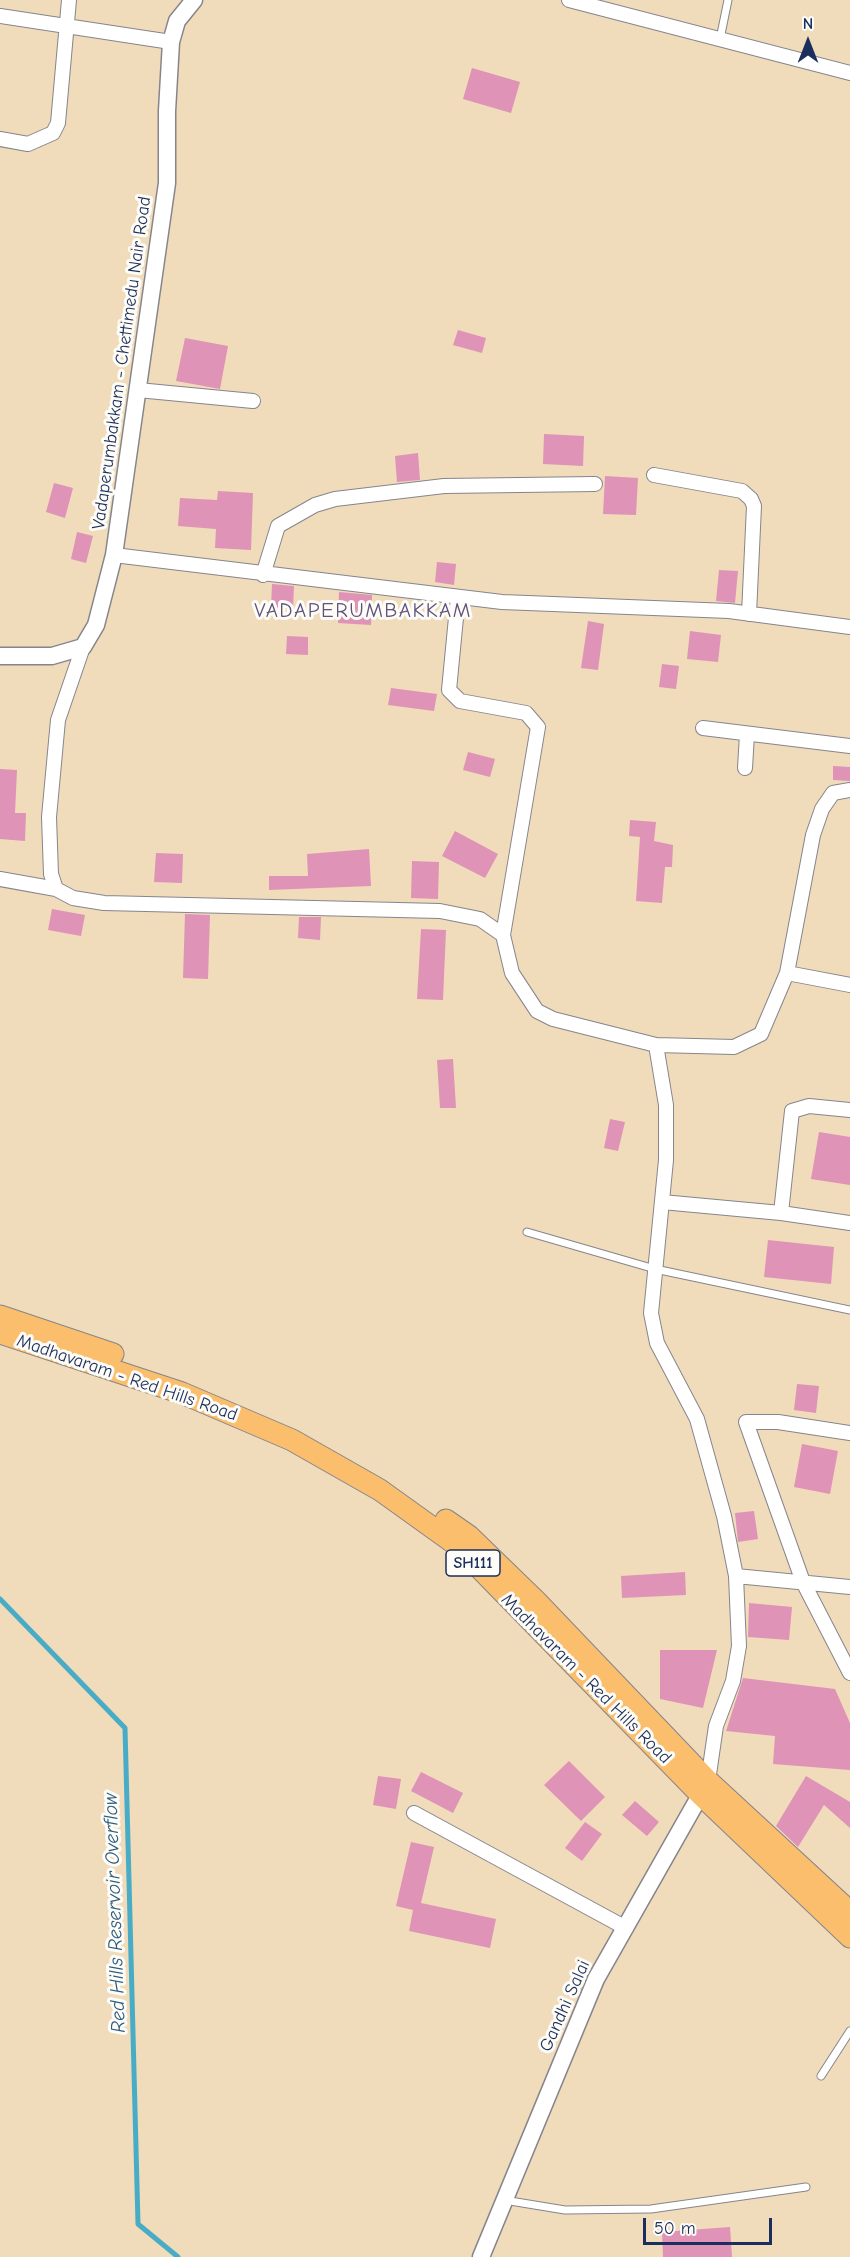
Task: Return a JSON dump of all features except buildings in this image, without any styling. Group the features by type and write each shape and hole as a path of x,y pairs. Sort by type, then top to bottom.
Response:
{"main road":[{"name":"Madhavaram - Red Hills Road","path":"0,1316 196,1384 324,1445 428,1508 469,1536 536,1601 704,1788 850,1912"},
{"name":"Madhavaram - Red Hills Road","path":"0,1333 182,1393 292,1440 380,1490 458,1546 521,1614 704,1788 850,1937"}],"street":[{"path":"0,139 28,144 43,140 53,133 58,123 69,0"},
{"name":"Vadaperumbakkam - Chettimedu Nair Road","path":"83,647 96,625 114,555 138,390 167,183 167,111 171,42 177,21 194,0"},
{"path":"569,0 850,73"},
{"path":"0,16 171,42"},
{"path":"138,390 253,401"},
{"path":"654,475 742,491 751,499 754,506 748,614"},
{"path":"263,575 278,526 315,505 335,499 444,486 595,484"},
{"path":"114,555 263,575 502,602 748,614 850,627"},
{"path":"458,597 448,679 449,690 460,701 526,713 538,727 503,935 512,972 537,1011 553,1019 656,1045 734,1047 761,1034 787,973 813,835 822,809 833,792 850,790"},
{"path":"0,656 52,656 83,647"},
{"path":"56,889 51,874 49,817 58,720 83,647"},
{"path":"703,728 850,746"},
{"path":"745,768 747,734"},
{"path":"0,879 56,889 73,898 104,903 440,911 480,920 503,935"},
{"path":"787,973 850,985"},
{"path":"656,1045 666,1105 666,1160 651,1313 657,1343 697,1419 724,1516 736,1576 739,1646 733,1681 716,1726 704,1788"},
{"path":"781,1213 792,1111 798,1107 809,1106 850,1110"},
{"path":"662,1202 781,1213 850,1223"},
{"path":"850,1433 778,1422 746,1422 803,1582 850,1673"},
{"path":"736,1576 850,1587"},
{"name":"Gandhi Salai","path":"481,2257 596,1979 704,1788"},
{"path":"414,1813 626,1928"}],"lane":[{"path":"720,39 728,0"},
{"path":"527,1232 655,1269 850,1310"},
{"path":"821,2076 850,2031"},
{"path":"504,2200 566,2210 651,2209 806,2187"}],"waterway":[{"name":"Red Hills Reservoir Overflow","path":"0,1599 125,1728 138,2224 178,2257"}],"district":[{"name":"VADAPERUMBAKKAM","path":"363,611"}]}
